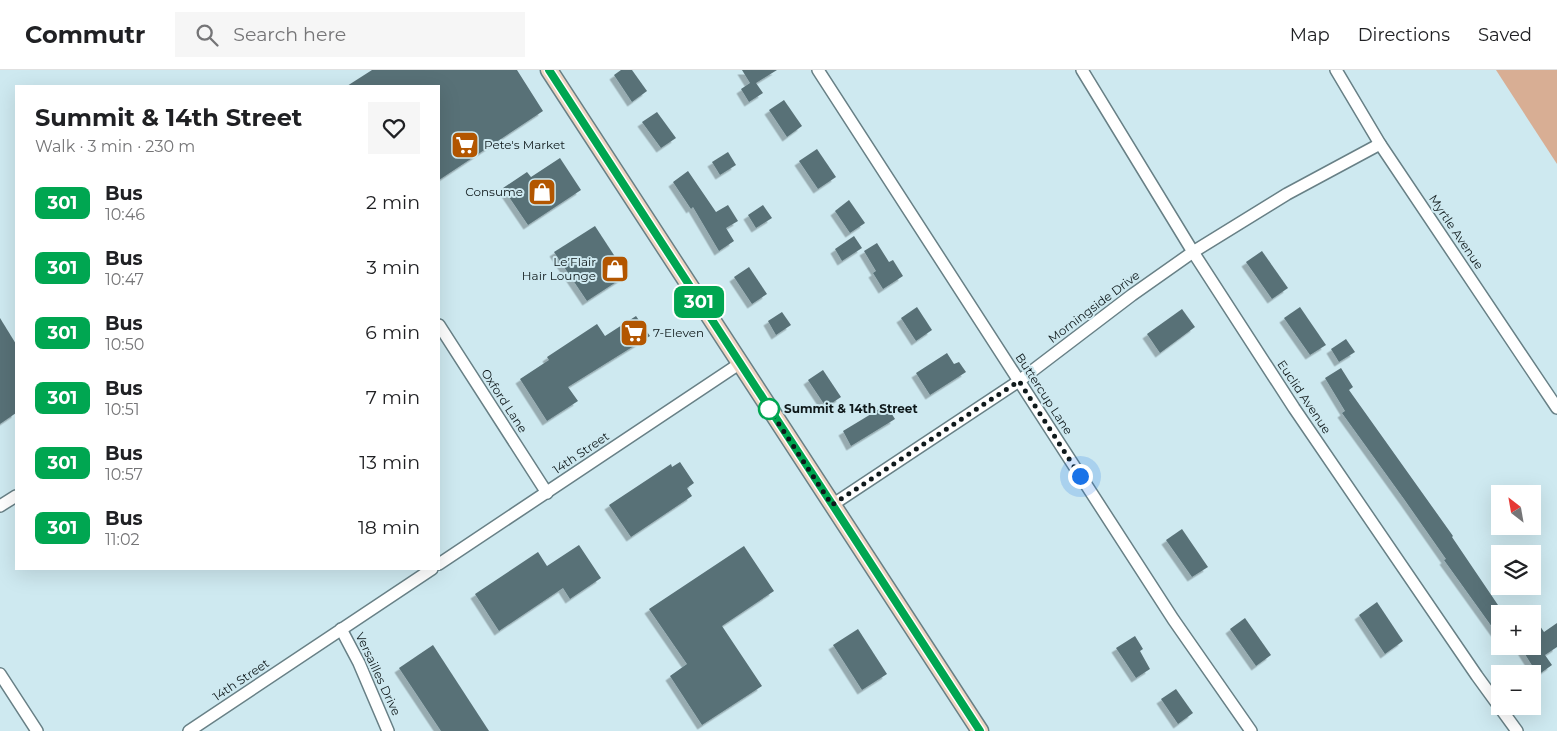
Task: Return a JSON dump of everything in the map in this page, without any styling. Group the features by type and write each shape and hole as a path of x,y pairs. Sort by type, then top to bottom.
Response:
{"main road":[{"path":"549,70 980,731"}],"street":[{"name":"Buttercup Lane","path":"818,70 1173,619 1251,731"},
{"name":"Euclid Avenue","path":"1082,70 1194,252 1294,408 1477,676 1517,731"},
{"name":"Myrtle Avenue","path":"1336,70 1380,144 1557,408"},
{"name":"Morningside Drive","path":"832,505 1019,381 1132,295 1194,252 1287,194 1380,144"},
{"name":"Oxford Lane","path":"440,327 547,493"},
{"name":"14th Street","path":"440,563 739,364"},
{"path":"0,506 15,497"},
{"name":"14th Street","path":"189,731 431,570"},
{"name":"Versailles Drive","path":"342,630 359,663 388,731"},
{"path":"0,674 37,731"}],"shaded area":[{"path":"1496,70 1557,70 1557,164"}],"building":[{"name":"Pete's Market","path":"372,70 517,70 543,111 440,179 440,85 349,85"},
{"path":"621,70 632,70 647,91 632,102 614,75"},
{"path":"742,70 777,70 756,83 763,93 749,102 741,89 750,83"},
{"path":"784,100 802,126 787,137 769,110"},
{"path":"657,112 676,138 661,148 642,122"},
{"path":"817,149 836,177 818,189 799,161"},
{"path":"728,152 736,165 720,175 712,162"},
{"name":"Consume","path":"560,158 581,190 528,225 503,188 527,172 531,177"},
{"path":"688,171 716,212 728,205 738,221 726,228 734,241 719,251 693,207 691,209 673,182"},
{"path":"849,200 865,223 850,233 835,211"},
{"path":"763,205 772,218 756,228 748,215"},
{"path":"595,226 627,275 587,301 554,252"},
{"path":"854,236 862,248 842,261 835,249"},
{"path":"877,243 889,262 893,260 903,276 883,289 873,273 876,271 864,251"},
{"path":"1262,251 1288,288 1272,299 1246,262"},
{"path":"749,267 767,294 752,304 734,277"},
{"path":"917,307 932,330 916,341 901,318"},
{"path":"1300,307 1326,345 1310,355 1284,318"},
{"path":"1182,309 1195,327 1160,353 1147,334"},
{"path":"782,312 791,325 776,335 768,321"},
{"path":"636,316 650,336 568,387 578,401 547,421 520,379 549,360 547,357 597,324 605,336"},
{"path":"0,318 15,342 15,414 0,424"},
{"path":"1346,339 1355,352 1339,362 1331,349"},
{"path":"947,353 954,364 959,362 966,372 930,395 916,373"},
{"path":"1341,368 1353,387 1349,390 1453,536 1498,605 1491,605 1491,625 1342,413 1345,411 1325,378"},
{"path":"823,370 841,397 826,407 808,380"},
{"path":"886,405 895,419 851,446 843,431"},
{"path":"680,462 694,483 687,488 692,496 631,537 609,505 671,464 672,467"},
{"path":"1182,529 1208,567 1192,577 1166,540"},
{"path":"579,545 601,578 570,599 563,588 499,631 475,594 538,552 547,566"},
{"path":"744,546 774,591 722,626 762,686 702,725 670,676 687,664 649,609"},
{"path":"1377,602 1403,641 1385,654 1359,615"},
{"path":"1245,618 1271,655 1256,666 1230,629"},
{"path":"1557,623 1557,647 1545,655 1552,665 1541,673 1541,665 1532,665 1526,655 1541,655 1541,628 1544,632"},
{"path":"858,629 887,674 862,690 833,645"},
{"path":"1135,636 1143,649 1140,651 1150,669 1136,678 1116,648"},
{"path":"433,645 489,731 441,731 399,668"},
{"path":"1176,689 1193,713 1178,724 1161,699"}],"bus line":[{"name":"301","path":"549,70 980,731"}],"place":[{"name":"Pete's Market","path":"465,145"},
{"name":"Consume","path":"542,192"},
{"name":"Le’Flair Hair Lounge","path":"615,269"},
{"name":"7-Eleven","path":"634,333"},
{"name":"Summit & 14th Street","path":"769,409"}],"route":[{"path":"769,409 832,505 1019,381 1080,476"}]}
